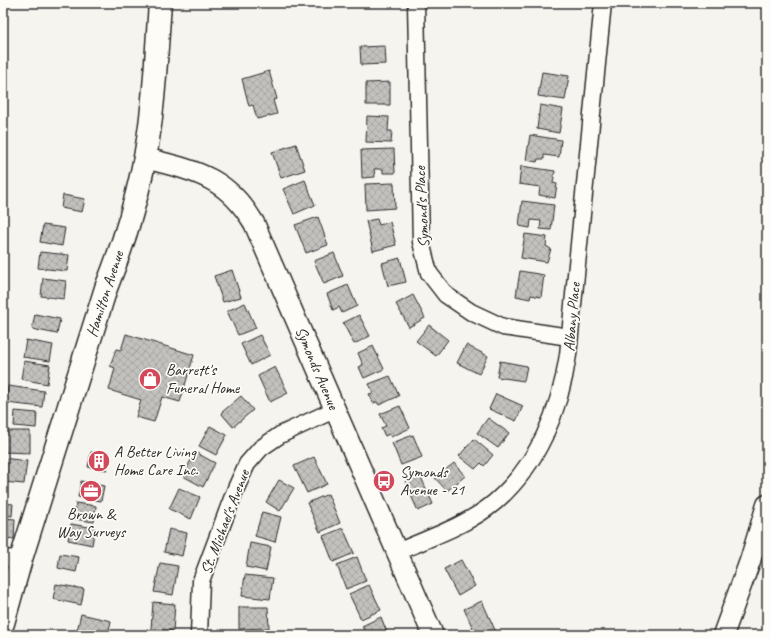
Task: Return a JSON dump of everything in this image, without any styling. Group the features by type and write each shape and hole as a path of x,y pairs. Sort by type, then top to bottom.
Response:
{"main road":[{"name":"Hamilton Avenue","path":"3,623 13,565 106,288 115,266 142,172 155,76 160,3"},
{"name":"Hamilton Avenue","path":"13,565 14,635"}],"street":[{"name":"Symond's Place","path":"416,3 421,242 429,273 446,295 471,312 503,328 570,337"},
{"name":"Albany Place","path":"397,552 471,518 494,503 515,481 546,436 556,412 564,381 570,337 603,3"},
{"name":"Symonds Avenue","path":"145,158 196,172 214,180 225,187 245,208 267,248 334,410 433,635"},
{"name":"St. Michael's Avenue","path":"199,635 201,581 236,488 247,464 261,448 280,435 334,410"},
{"path":"723,635 750,560 767,505"}],"building":[{"path":"385,46 386,64 361,65 360,47"},
{"path":"269,71 277,99 273,100 277,114 257,119 253,105 249,106 242,79"},
{"path":"542,72 569,76 565,100 538,96"},
{"path":"390,82 390,105 366,105 366,83"},
{"path":"540,105 563,109 559,133 537,129"},
{"path":"367,116 389,117 388,131 392,131 391,143 366,142"},
{"path":"530,135 561,140 559,157 544,155 544,159 538,159 537,162 526,160"},
{"path":"296,144 305,170 281,178 272,152"},
{"path":"394,149 395,173 383,173 383,169 374,169 375,177 362,178 361,150"},
{"path":"521,166 555,171 553,183 557,184 555,198 539,195 540,187 519,184"},
{"path":"305,180 315,205 294,214 283,189"},
{"path":"394,183 395,208 366,210 365,184"},
{"path":"63,195 85,199 82,212 61,208"},
{"path":"522,201 554,205 551,230 540,229 541,221 531,220 530,228 519,226"},
{"path":"318,217 328,245 306,253 295,225"},
{"path":"377,219 379,225 390,222 396,245 373,251 366,221"},
{"path":"43,225 65,228 62,246 40,242"},
{"path":"525,234 547,237 546,246 551,249 547,262 521,258"},
{"path":"40,252 69,255 67,271 38,268"},
{"path":"334,253 343,276 324,284 314,261"},
{"path":"400,258 406,282 388,286 382,263"},
{"path":"232,270 241,297 223,302 214,276"},
{"path":"520,271 544,275 541,297 531,295 530,299 516,296"},
{"path":"43,278 66,281 64,299 41,296"},
{"path":"348,285 357,306 342,313 339,307 333,310 327,294"},
{"path":"413,295 425,318 409,327 396,304"},
{"path":"245,303 256,328 238,335 227,311"},
{"path":"35,314 60,319 57,334 32,329"},
{"path":"359,315 370,336 354,344 343,323"},
{"path":"429,325 448,340 436,356 416,341"},
{"name":"Barrett's Funeral Home","path":"126,334 194,355 180,402 162,397 154,422 136,417 141,400 109,390 115,368 110,366 116,349 121,350"},
{"path":"260,335 270,355 251,365 241,344"},
{"path":"26,340 53,345 50,361 23,357"},
{"path":"466,345 488,356 479,374 457,363"},
{"path":"373,346 384,369 364,378 359,367 363,365 358,353"},
{"path":"24,361 50,365 47,384 21,379"},
{"path":"500,361 527,366 524,381 497,377"},
{"path":"275,367 288,393 270,402 258,376"},
{"path":"390,376 399,396 379,405 377,402 373,403 369,394 373,393 369,384"},
{"path":"8,386 44,391 42,407 6,403"},
{"path":"496,394 523,406 516,421 489,409"},
{"path":"241,396 253,410 233,427 221,413"},
{"path":"400,406 410,428 391,437 389,434 385,436 381,428 386,426 380,414"},
{"path":"15,411 37,413 36,428 14,426"},
{"path":"488,418 509,433 498,448 477,433"},
{"path":"210,426 227,435 216,455 199,446"},
{"path":"3,431 30,431 30,453 3,452"},
{"path":"413,435 422,457 401,465 392,443"},
{"path":"474,439 493,455 484,466 481,463 475,469 459,456"},
{"name":"A Better Living Home Care Inc.","path":"91,452 110,455 107,470 88,467"},
{"path":"195,452 215,463 203,487 183,476"},
{"path":"314,457 327,484 307,493 294,466"},
{"path":"3,458 27,461 24,484 3,482"},
{"path":"454,463 465,476 447,491 435,478"},
{"path":"420,475 433,504 418,511 405,482"},
{"path":"279,480 294,488 280,511 266,502"},
{"name":"Brown & Way Surveys","path":"81,481 104,486 101,501 78,497"},
{"path":"179,488 200,497 191,519 169,509"},
{"path":"328,494 340,523 320,532 307,503"},
{"path":"3,503 13,504 12,516 3,515"},
{"path":"76,503 96,506 94,522 74,519"},
{"path":"262,512 281,517 275,542 255,536"},
{"path":"3,518 15,519 14,539 3,538"},
{"path":"71,524 95,528 92,545 68,540"},
{"path":"343,528 354,553 333,562 323,536"},
{"path":"169,529 187,533 182,556 164,552"},
{"path":"250,543 271,547 266,571 246,567"},
{"path":"60,554 79,557 76,572 58,568"},
{"path":"357,557 366,581 346,589 337,565"},
{"path":"461,560 475,586 458,596 444,569"},
{"path":"160,563 178,566 173,595 154,592"},
{"path":"245,575 273,578 270,599 242,596"},
{"path":"56,584 84,589 81,605 53,599"},
{"path":"369,585 381,610 361,619 349,594"},
{"path":"482,601 495,630 485,635 476,635 464,609"},
{"path":"153,602 175,604 173,631 151,629"},
{"path":"239,607 268,607 269,628 239,629"},
{"path":"81,614 111,621 108,635 76,635"},
{"path":"381,617 388,635 366,635 362,626"}],"place":[{"name":"Barrett's Funeral Home","path":"150,379"},
{"name":"A Better Living Home Care Inc.","path":"99,461"},
{"name":"Symonds Avenue - 21","path":"384,481"},
{"name":"Brown & Way Surveys","path":"91,491"}]}
